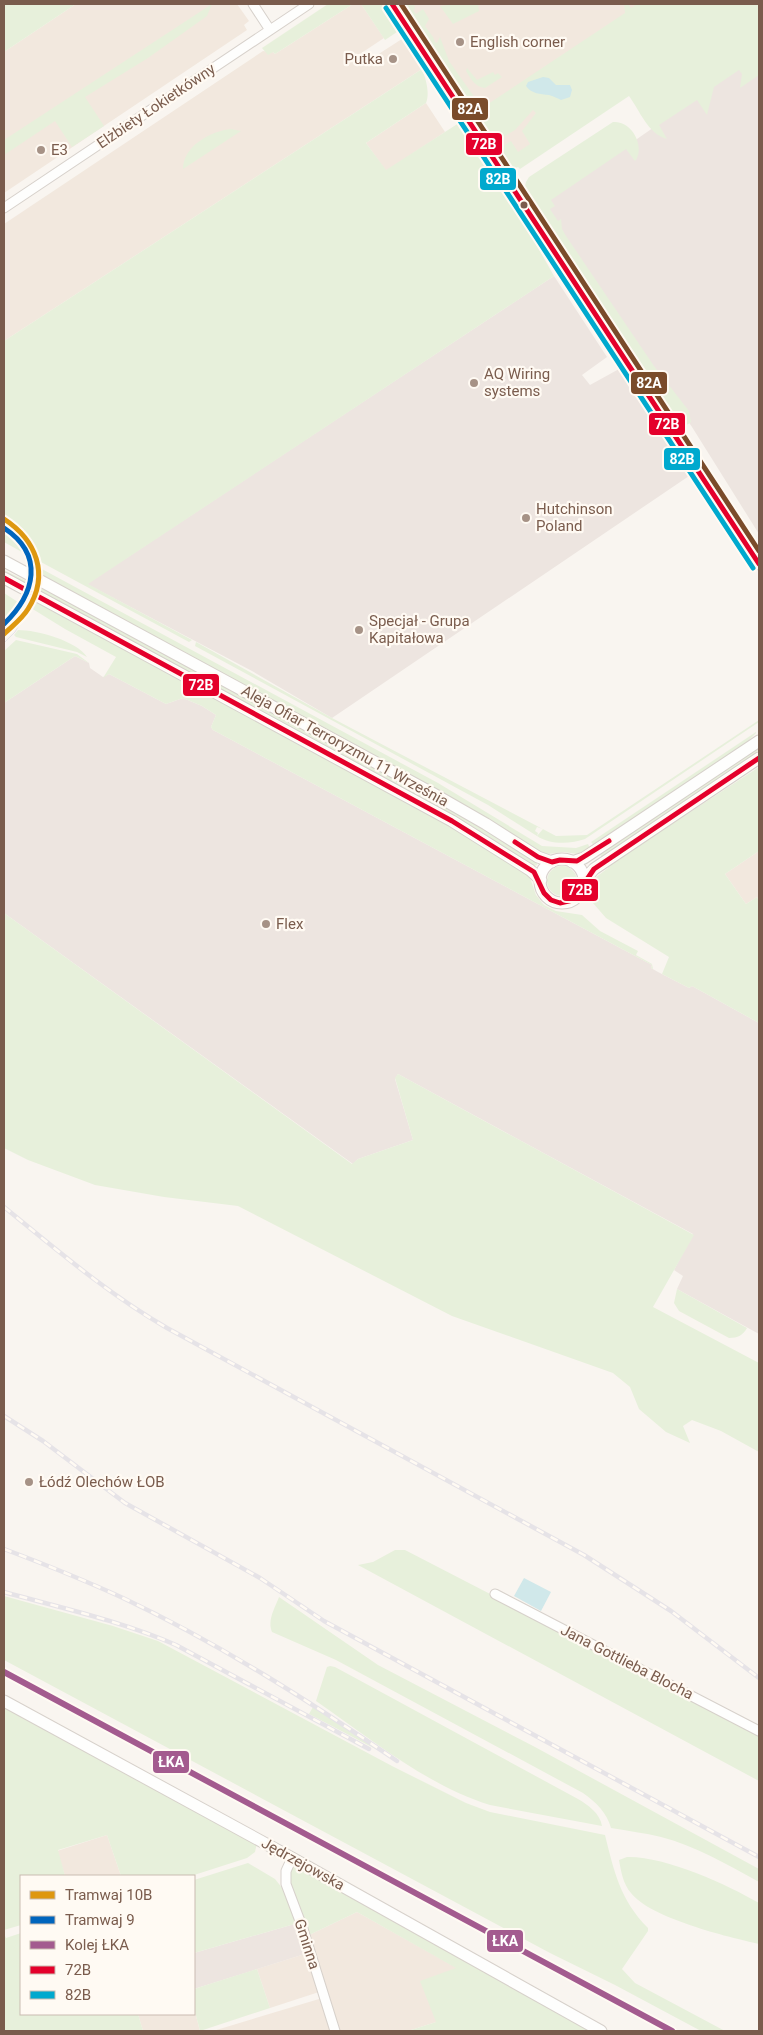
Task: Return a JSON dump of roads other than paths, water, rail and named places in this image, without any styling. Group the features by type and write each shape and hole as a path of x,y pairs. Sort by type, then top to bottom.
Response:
{"street":[{"path":"253,4 270,30"},
{"name":"Elżbiety Łokietkówny","path":"4,208 309,4"},
{"path":"392,4 759,564"},
{"name":"Aleja Ofiar Terroryzmu 11 Września","path":"4,561 432,793 538,857 552,862"},
{"name":"Aleja Ofiar Terroryzmu 11 Września","path":"4,578 452,821 530,870 541,880"},
{"path":"759,741 587,856 572,862 560,860 546,866 541,880 543,892 548,898 566,903 576,899 580,894 584,880 594,869 759,758"},
{"path":"572,862 581,870 584,880"},
{"name":"Jana Gottlieba Blocha","path":"495,1594 759,1731"},
{"name":"Jędrzejowska","path":"4,1700 601,2031"},
{"name":"Gminna","path":"292,1858 286,1871 286,1884 303,1928 335,2031"}],"water":[{"path":"543,77 549,78 556,85 570,85 572,90 570,97 561,100 550,95 534,92 526,86 528,82"},
{"path":"524,1578 551,1592 541,1611 514,1596"}],"tram line":[{"name":"10B","path":"4,519 15,527 31,547 39,571 35,596 28,609 4,634"},
{"name":"9","path":"4,528 26,550 30,562 31,575 23,600 4,624"},
{"path":"4,643 15,632 29,608"}],"railway":[{"path":"4,1207 83,1271 145,1315 584,1555 671,1611 759,1678"},
{"path":"4,1416 43,1441 125,1503 260,1578 324,1621 759,1857"},
{"path":"4,1549 108,1591 194,1634 297,1695 397,1761"},
{"path":"4,1592 113,1622 176,1645 369,1749"}],"rail line":[{"name":"ŁKA","path":"4,1672 672,2031"}],"place":[{"name":"English corner","path":"460,42"},
{"name":"Putka","path":"393,59"},
{"name":"E3","path":"41,150"},
{"name":"AQ Wiring systems","path":"474,383"},
{"name":"Hutchinson Poland","path":"526,518"},
{"name":"Specjał - Grupa Kapitałowa","path":"359,630"},
{"name":"Flex","path":"266,924"},
{"name":"Łódź Olechów ŁOB","path":"29,1482"}]}
